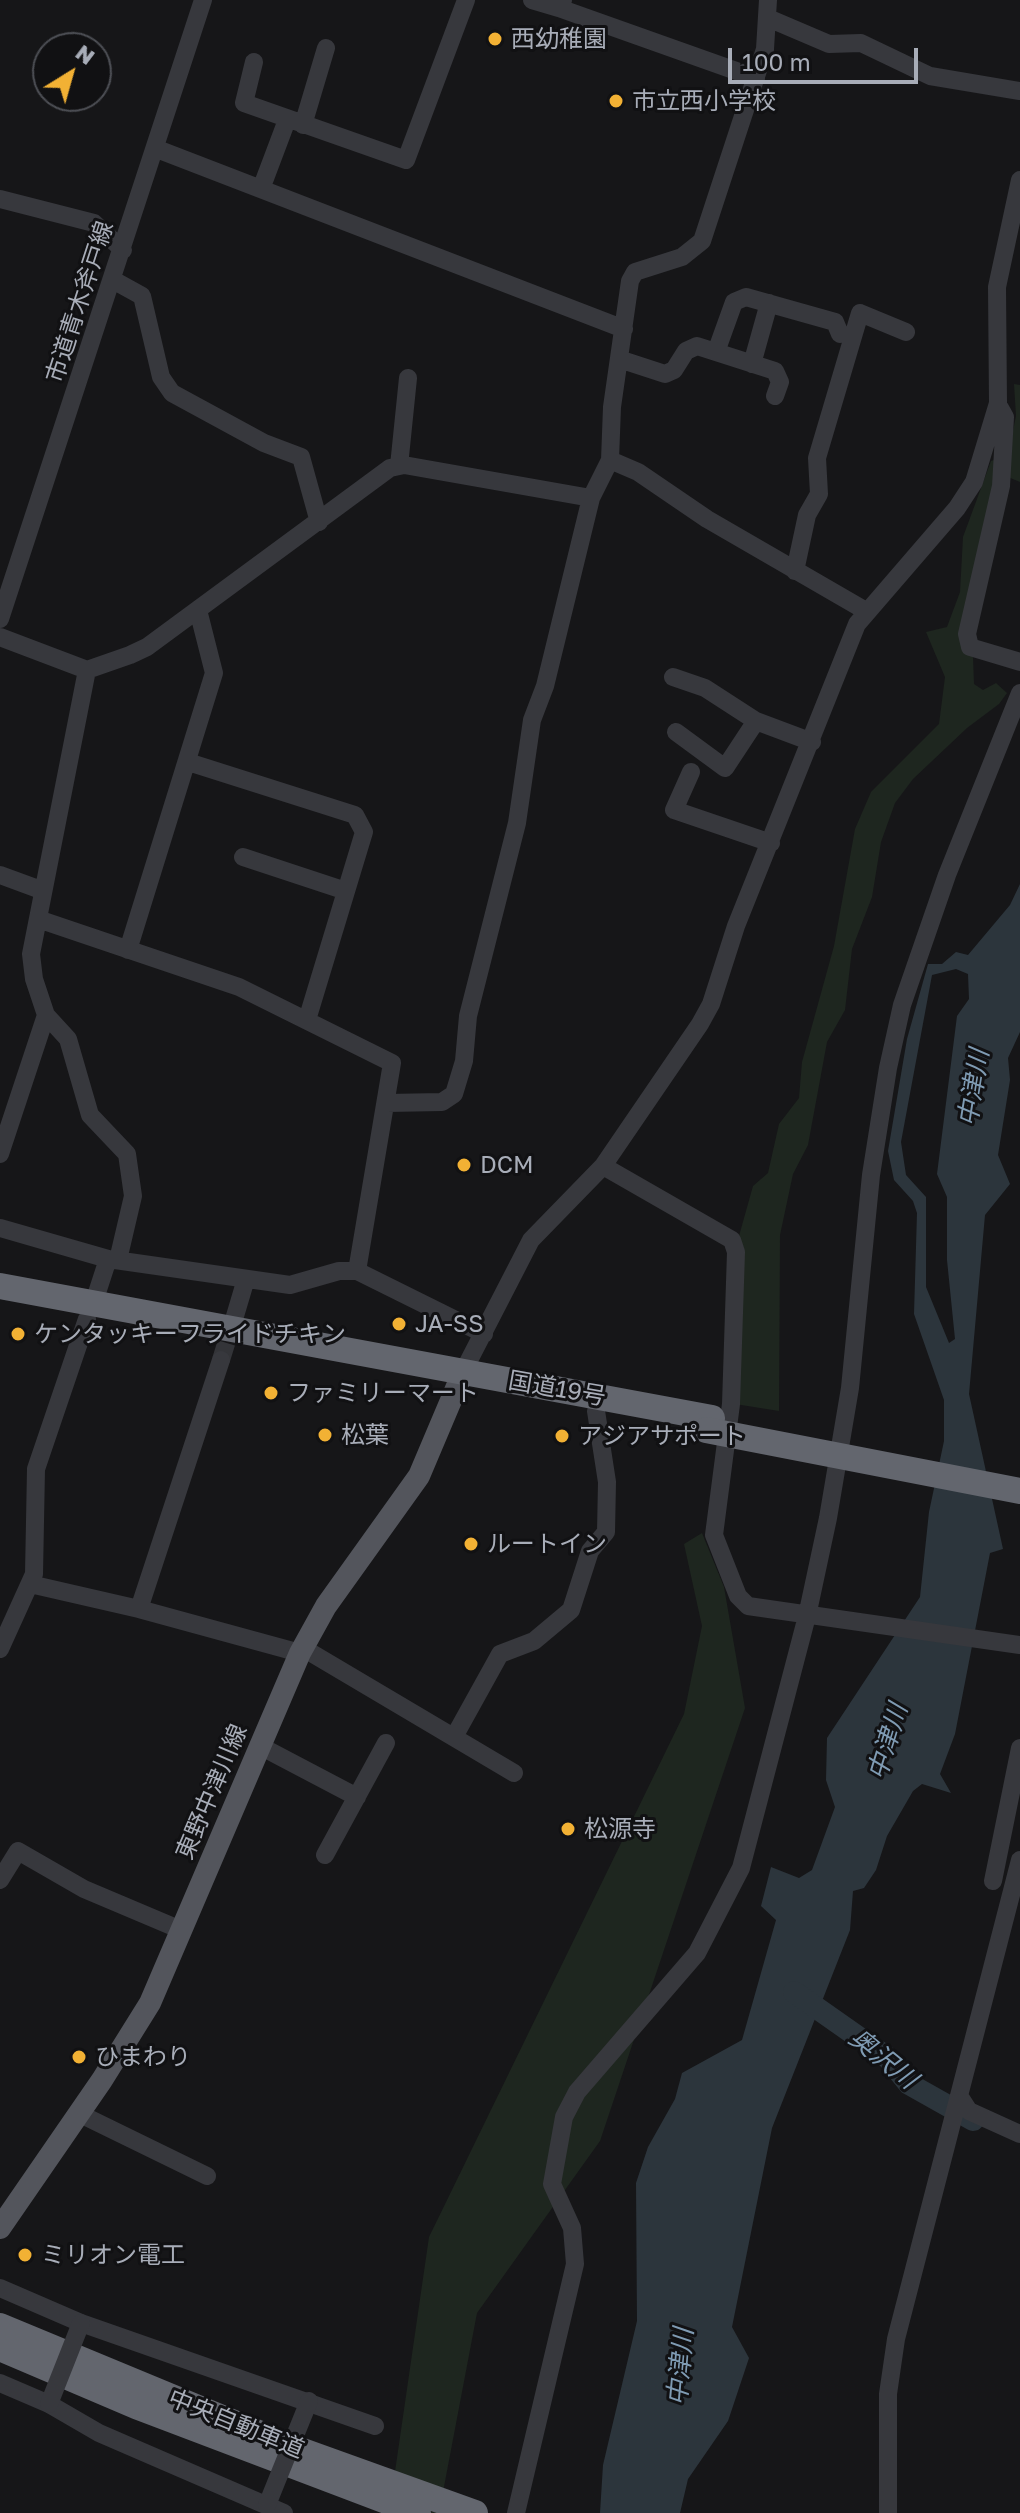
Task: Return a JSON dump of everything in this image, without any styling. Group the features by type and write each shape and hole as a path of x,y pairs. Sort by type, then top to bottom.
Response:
{"highway":[{"name":"国道19号","path":"0,1286 90,1311"},
{"name":"国道19号","path":"0,1302 90,1311 709,1424 1020,1475"},
{"name":"国道19号","path":"460,1379 596,1411 709,1424 1020,1491"},
{"name":"中央自動車道","path":"0,2326 297,2449 472,2512"},
{"name":"中央自動車道","path":"0,2348 136,2406 418,2513"}],"main road":[{"name":"東野中津川線","path":"0,2228 80,2114 150,2003 301,1651 326,1606 419,1476 460,1379"}],"street":[{"name":"市道青木斧戸線","path":"0,619 157,149 203,0"},
{"path":"254,62 244,103 406,160 466,0"},
{"path":"532,0 561,4 756,78"},
{"path":"387,1103 442,1102 454,1094 464,1061 468,1016 517,823 532,720 545,686 591,498 610,460 630,281 635,272 682,257 702,241 756,78 768,9 829,44 861,43 930,76 1020,91"},
{"path":"261,189 295,123 326,48"},
{"path":"157,149 624,329"},
{"path":"460,1379 531,1240 603,1166 711,1004 736,926 857,624 957,508 974,482 998,403 997,287 1020,180"},
{"path":"0,199 94,223 123,250"},
{"path":"113,280 142,296 161,377 172,393 264,443 301,457 319,522"},
{"path":"716,352 734,302 746,297 835,322 840,334"},
{"path":"752,364 769,303"},
{"path":"795,571 807,515 819,494 817,458 860,313 906,332"},
{"path":"619,359 665,374 674,370 686,351 697,346 775,371 780,382 775,396"},
{"path":"399,466 408,378"},
{"path":"998,403 1005,417 1001,486 967,634 970,647 1020,662"},
{"path":"610,460 638,472 795,571 866,611"},
{"path":"0,637 87,670 147,647 390,468 399,466 591,498"},
{"path":"128,950 214,673 198,610"},
{"path":"0,1649 34,1574 36,1469 90,1311 113,1260 133,1196 127,1154 90,1115 68,1039 46,1015 30,963 41,890 87,670"},
{"path":"673,677 705,688 756,721 812,742"},
{"path":"516,2513 575,2264 572,2228 552,2184 564,2117 577,2092 697,1953 741,1868 807,1616 850,1388 871,1175 888,1068 902,1005 947,875 1020,693"},
{"path":"676,732 725,768 756,721"},
{"path":"188,762 355,815 364,832 307,1020"},
{"path":"691,772 674,810 771,843"},
{"path":"243,857 346,891"},
{"path":"0,875 41,890"},
{"path":"38,919 239,987 392,1063 357,1271"},
{"path":"0,1154 46,1015"},
{"path":"603,1166 732,1240 736,1252 731,1404 714,1535 738,1596 748,1606 835,1621 1020,1645"},
{"path":"0,1228 113,1260 290,1285 339,1271 357,1271 484,1334"},
{"path":"235,1316 246,1279"},
{"path":"139,1609 221,1360"},
{"path":"454,1737 500,1654 534,1641 571,1610 590,1551 606,1532 607,1482 596,1411"},
{"path":"30,1584 301,1651 514,1773"},
{"path":"325,1855 386,1743"},
{"path":"260,1746 357,1797"},
{"path":"993,1881 1020,1748"},
{"path":"0,1880 18,1851 84,1889 181,1930"},
{"path":"888,2513 887,2406 896,2339 1020,1860"},
{"path":"957,2106 1020,2134"},
{"path":"80,2114 207,2176"},
{"path":"0,2288 81,2323 375,2426"},
{"path":"49,2404 81,2323"},
{"path":"0,2383 49,2404 99,2433 272,2510 309,2401"}],"shaded area":[{"path":"1014,384 1020,385 1020,482 1008,477 963,636 973,657 974,684 983,690 996,683 1007,693 999,704 967,728 913,779 895,803 881,842 872,897 852,949 845,1010 827,1042 808,1145 793,1174 780,1235 779,1411 735,1404 744,1249 739,1236 753,1186 768,1173 779,1124 799,1098 802,1062 834,946 855,829 871,792 939,724 945,677 926,632 947,627 960,592 963,537 991,461 1008,455 1016,416"},
{"path":"702,1533 724,1587 745,1708 600,2141 477,2313 439,2513 389,2513 429,2237 684,1714 702,1626 684,1544"}],"water":[{"name":"中津川","path":"1020,884 1020,1032 1008,1058 1010,1080 998,1155 1010,1184 985,1215 969,1394 1003,1549 990,1553 955,1734 940,1774 951,1793 922,1784 913,1791 887,1836 876,1870 864,1888 853,1891 850,1930 772,2128 732,2327 749,2358 728,2421 688,2479 680,2513 600,2513 603,2465 637,2321 636,2183 648,2147 675,2099 682,2073 742,2040 776,1920 761,1906 771,1867 799,1878 812,1870 835,1807 826,1780 827,1738 920,1597 929,1512 944,1441 944,1400 914,1314 917,1213 913,1201 894,1180 888,1151 907,1039 928,964 942,964 956,952 968,955 1010,905","holes":["956,969 968,974 969,999 957,1016 937,1174 947,1197 947,1260 955,1339 949,1343 926,1287 926,1197 906,1175 901,1142 932,975"]}],"waterway":[{"name":"奥沢川","path":"794,1992 888,2058 909,2084 973,2120"}],"tunnel":[{"path":"221,1360 234,1318"}],"place":[{"name":"西幼稚園","path":"495,39"},
{"name":"市立西小学校","path":"616,101"},
{"name":"DCM","path":"464,1165"},
{"name":"JA-SS","path":"399,1324"},
{"name":"ケンタッキーフライドチキン","path":"18,1334"},
{"name":"ファミリーマート","path":"271,1393"},
{"name":"松葉","path":"325,1435"},
{"name":"アジアサポート","path":"562,1436"},
{"name":"ルートイン","path":"471,1544"},
{"name":"松源寺","path":"568,1829"},
{"name":"ひまわり","path":"79,2057"},
{"name":"ミリオン電工","path":"25,2255"}]}
